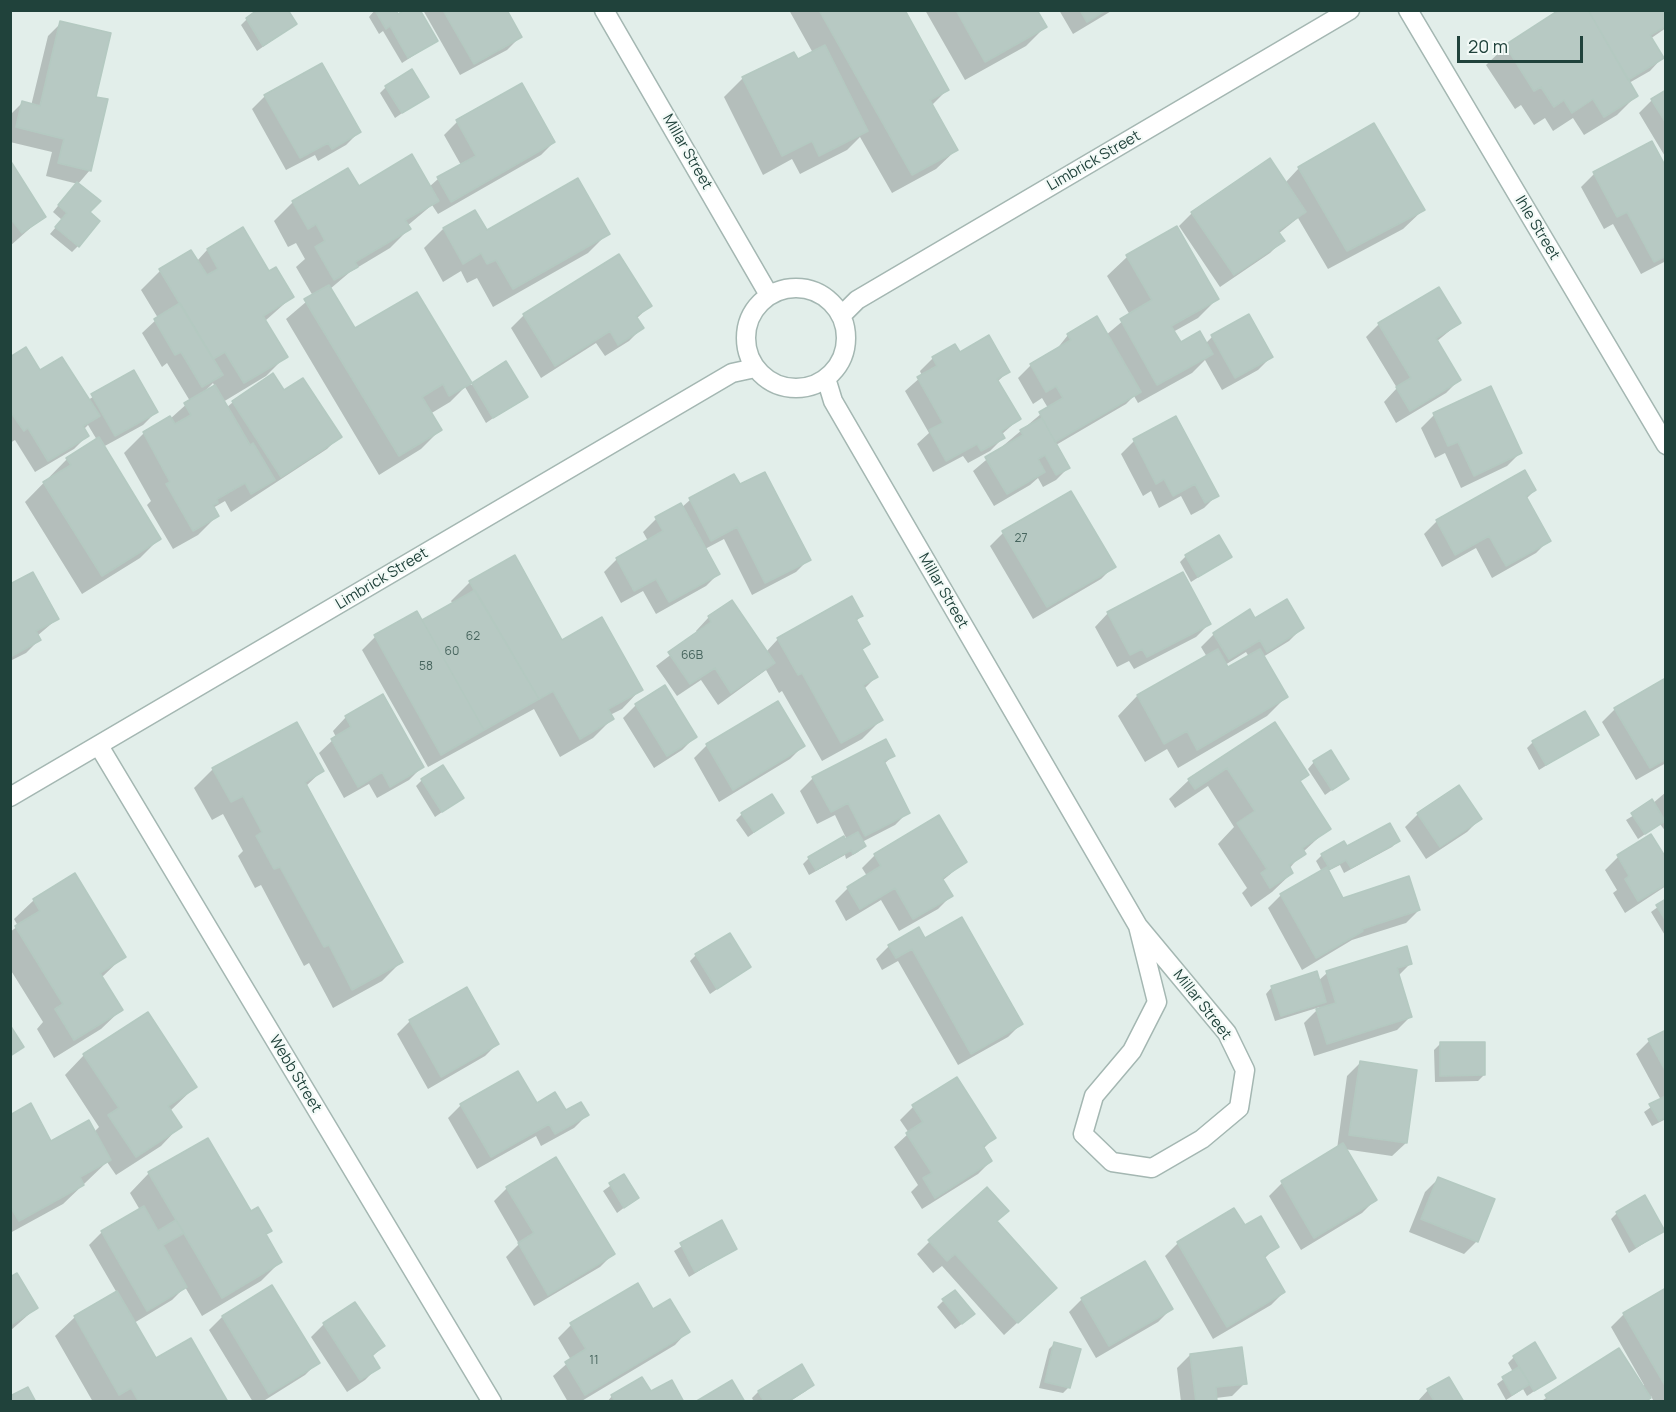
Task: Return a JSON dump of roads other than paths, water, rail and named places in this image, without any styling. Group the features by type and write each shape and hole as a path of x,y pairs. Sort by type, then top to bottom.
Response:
{"street":[{"name":"Millar Street","path":"604,10 769,295"},
{"name":"Limbrick Street","path":"841,316 857,300 1350,10"},
{"name":"Ihle Street","path":"1408,10 1665,445"},
{"path":"784,288 801,288 818,292 832,302 841,316 846,332 845,350 838,366 826,378 812,386 796,388 781,386 766,379 755,368 748,353 745,337 748,321 756,306 769,295 784,288"},
{"name":"Limbrick Street","path":"10,797 732,373 755,368"},
{"name":"Millar Street","path":"826,378 833,401 1138,926 1227,1033 1245,1070 1239,1108 1202,1138 1152,1168 1112,1162 1083,1134 1094,1096 1132,1051 1158,1002 1138,926"},
{"name":"Webb Street","path":"99,746 490,1401"}]}
